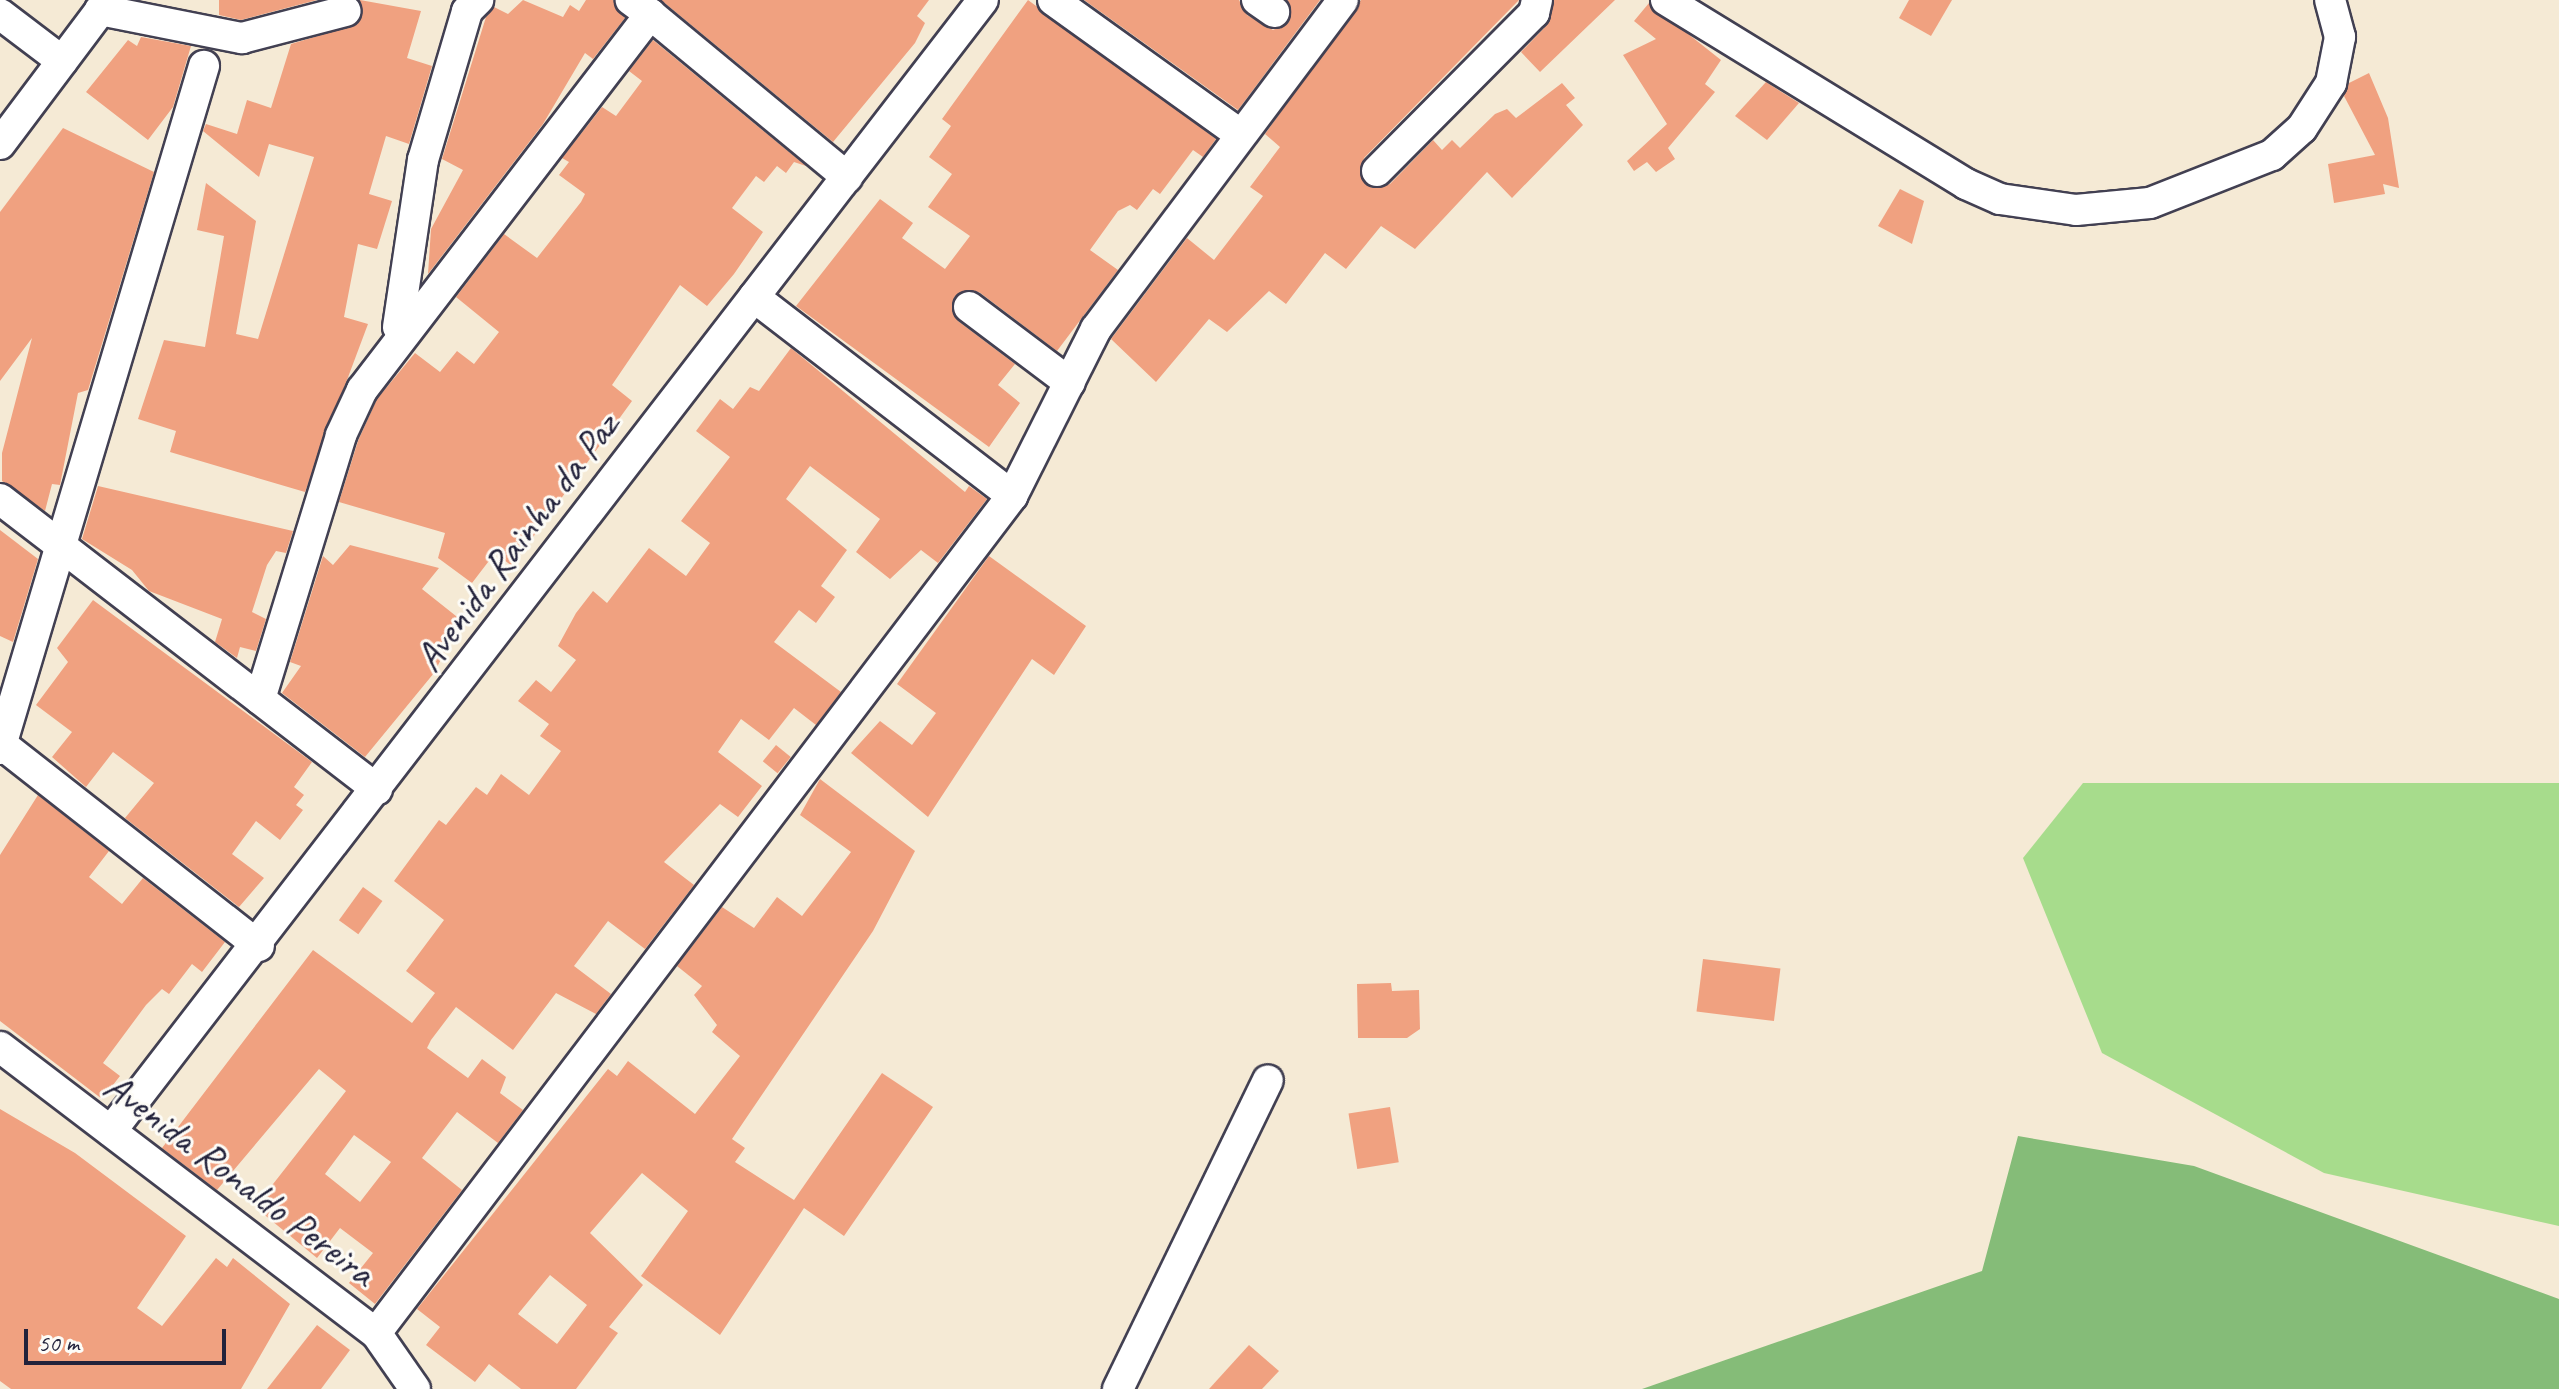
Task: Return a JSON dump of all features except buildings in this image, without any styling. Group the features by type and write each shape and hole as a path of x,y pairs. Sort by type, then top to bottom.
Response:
{"street":[{"path":"396,337 423,160 467,11 478,0"},
{"name":"Avenida Rainha da Paz","path":"111,1131 259,946 983,0"},
{"path":"1053,0 1241,135"},
{"path":"376,1333 1012,496 1096,329 1343,0"},
{"path":"1377,171 1534,13 1537,0"},
{"path":"1666,0 1966,184 2000,199 2076,210 2150,203 2272,155 2302,128 2331,83 2340,37 2330,0"},
{"path":"0,144 104,5 242,38 346,11"},
{"path":"260,699 341,435 396,337 640,7 847,177"},
{"path":"0,14 62,61"},
{"path":"204,66 64,548 1,745 259,946"},
{"path":"754,297 1012,496"},
{"path":"969,307 1070,383"},
{"path":"0,499 377,789"},
{"name":"Avenida Ronaldo Pereira","path":"0,1047 376,1333 415,1389"},
{"path":"1118,1389 1268,1080"}],"green space":[{"path":"2083,783 2559,783 2559,1226 2324,1173 2102,1053 2023,858"},
{"path":"2018,1136 2194,1166 2559,1299 2559,1389 1642,1389 1982,1271"}]}
